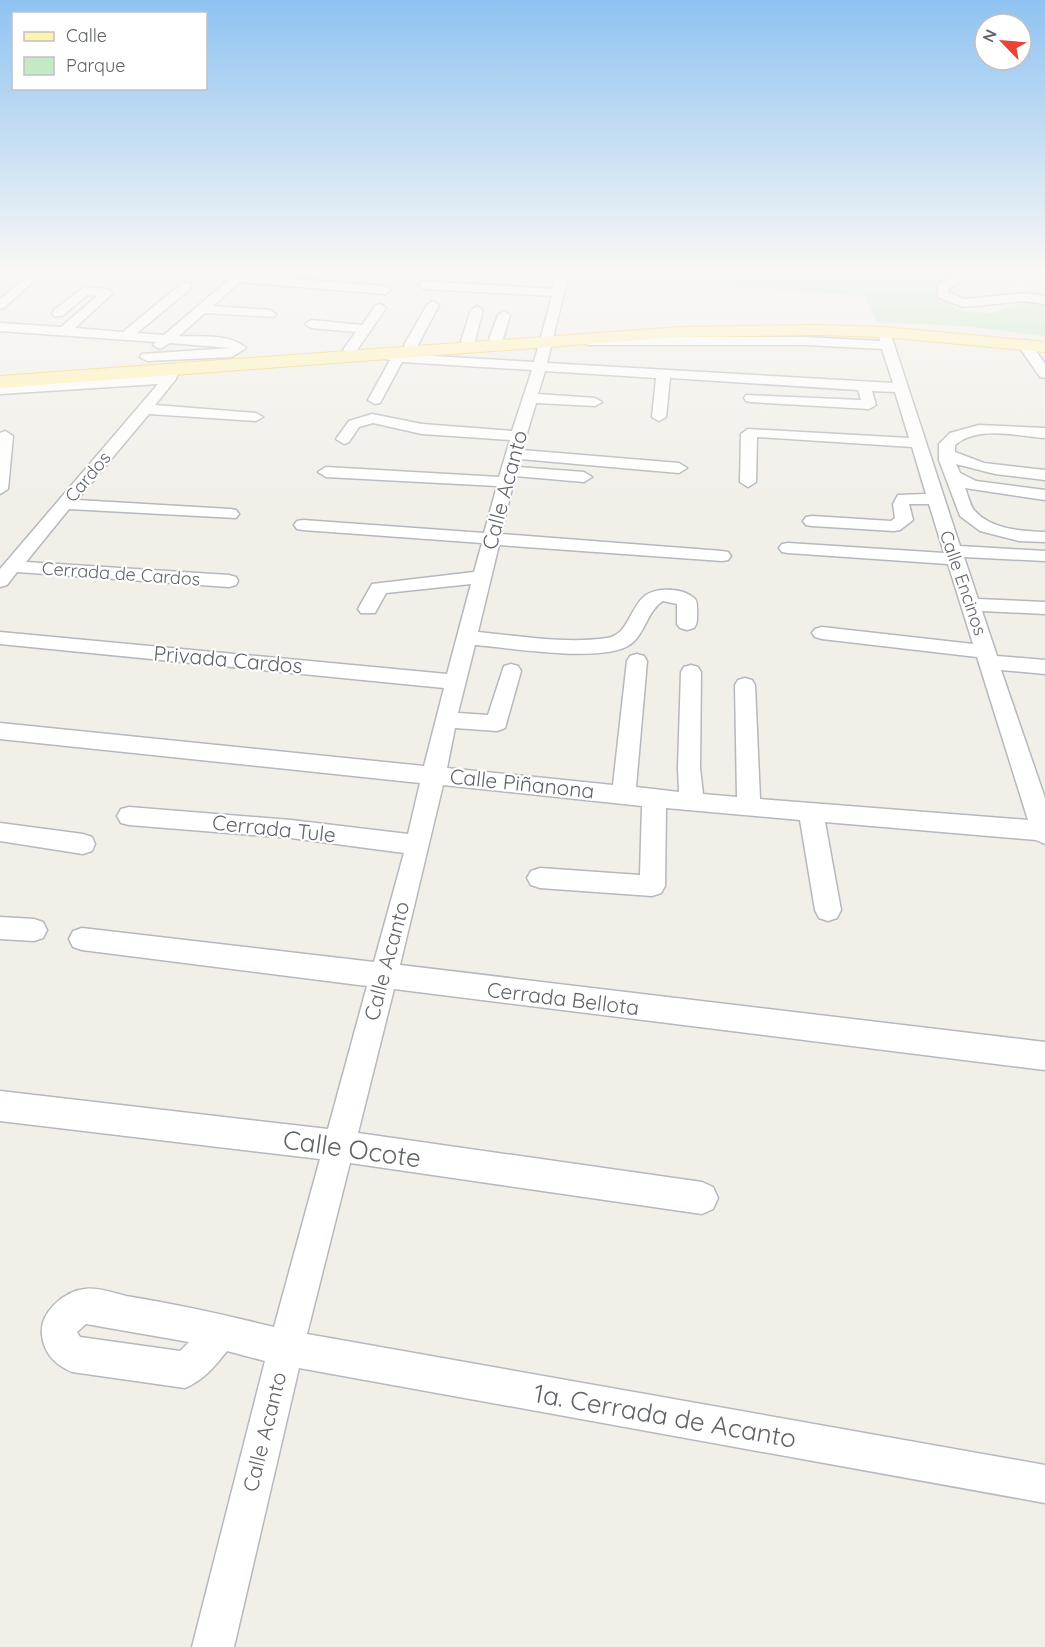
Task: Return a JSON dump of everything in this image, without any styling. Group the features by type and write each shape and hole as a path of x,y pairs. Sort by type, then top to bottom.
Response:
{"main road":[{"path":"0,375 144,361 350,350 405,352 434,347"},
{"path":"0,382 170,374 450,347"},
{"path":"947,347 1011,355 1023,352 1024,347"}],"street":[{"path":"144,361 159,347"},
{"path":"144,361 232,352 239,348 236,347"},
{"path":"375,400 408,347"},
{"name":"Calle Acanto","path":"213,1647 286,1348 418,845 446,720 492,538 539,367 549,347"},
{"name":"Calle Encinos","path":"888,347 953,555 971,605 995,659 1043,824"},
{"path":"1026,347 1045,374"},
{"path":"379,353 405,352 539,367 901,388"},
{"path":"0,390 170,374"},
{"name":"Cardos","path":"0,581 145,409 170,374"},
{"path":"659,417 663,374"},
{"path":"749,379 751,403 871,410 864,386"},
{"path":"530,398 595,402"},
{"path":"145,409 256,417"},
{"path":"344,439 354,424 372,418 422,429 512,461 598,478"},
{"path":"1045,433 971,430 954,435 946,444 952,475 966,512 986,527 1019,536 1045,537"},
{"path":"748,482 749,434 753,432 918,443"},
{"path":"1,492 5,436"},
{"path":"947,454 964,463 993,470 1045,475"},
{"path":"326,472 512,461 679,468"},
{"path":"952,475 972,485 1045,495"},
{"path":"812,521 894,526 904,520 901,504 904,499 935,499"},
{"path":"66,504 230,514"},
{"path":"303,525 722,556"},
{"path":"788,548 953,555 1045,556"},
{"name":"Cerrada de Cardos","path":"12,566 229,581"},
{"path":"368,609 378,588 482,577"},
{"path":"467,638 602,647 624,639 652,598 663,594 687,601 687,624"},
{"path":"971,605 1045,608"},
{"path":"822,633 1045,667"},
{"name":"Privada Cardos","path":"0,638 457,681"},
{"path":"624,794 638,661"},
{"path":"446,720 498,723 511,671"},
{"path":"691,672 689,768 692,802"},
{"path":"745,685 749,807"},
{"name":"Calle Piñanona","path":"0,731 692,802 811,812 1043,824"},
{"path":"540,878 652,886 654,798"},
{"path":"811,812 828,910"},
{"name":"Cerrada Tule","path":"129,816 291,829 418,845"},
{"path":"0,832 83,844"},
{"path":"0,928 34,930"},
{"name":"Cerrada Bellota","path":"82,939 1045,1056"},
{"name":"Calle Ocote","path":"0,1106 340,1146 702,1198"},
{"name":"1a. Cerrada de Acanto","path":"219,1333 286,1348 1045,1484"}]}
